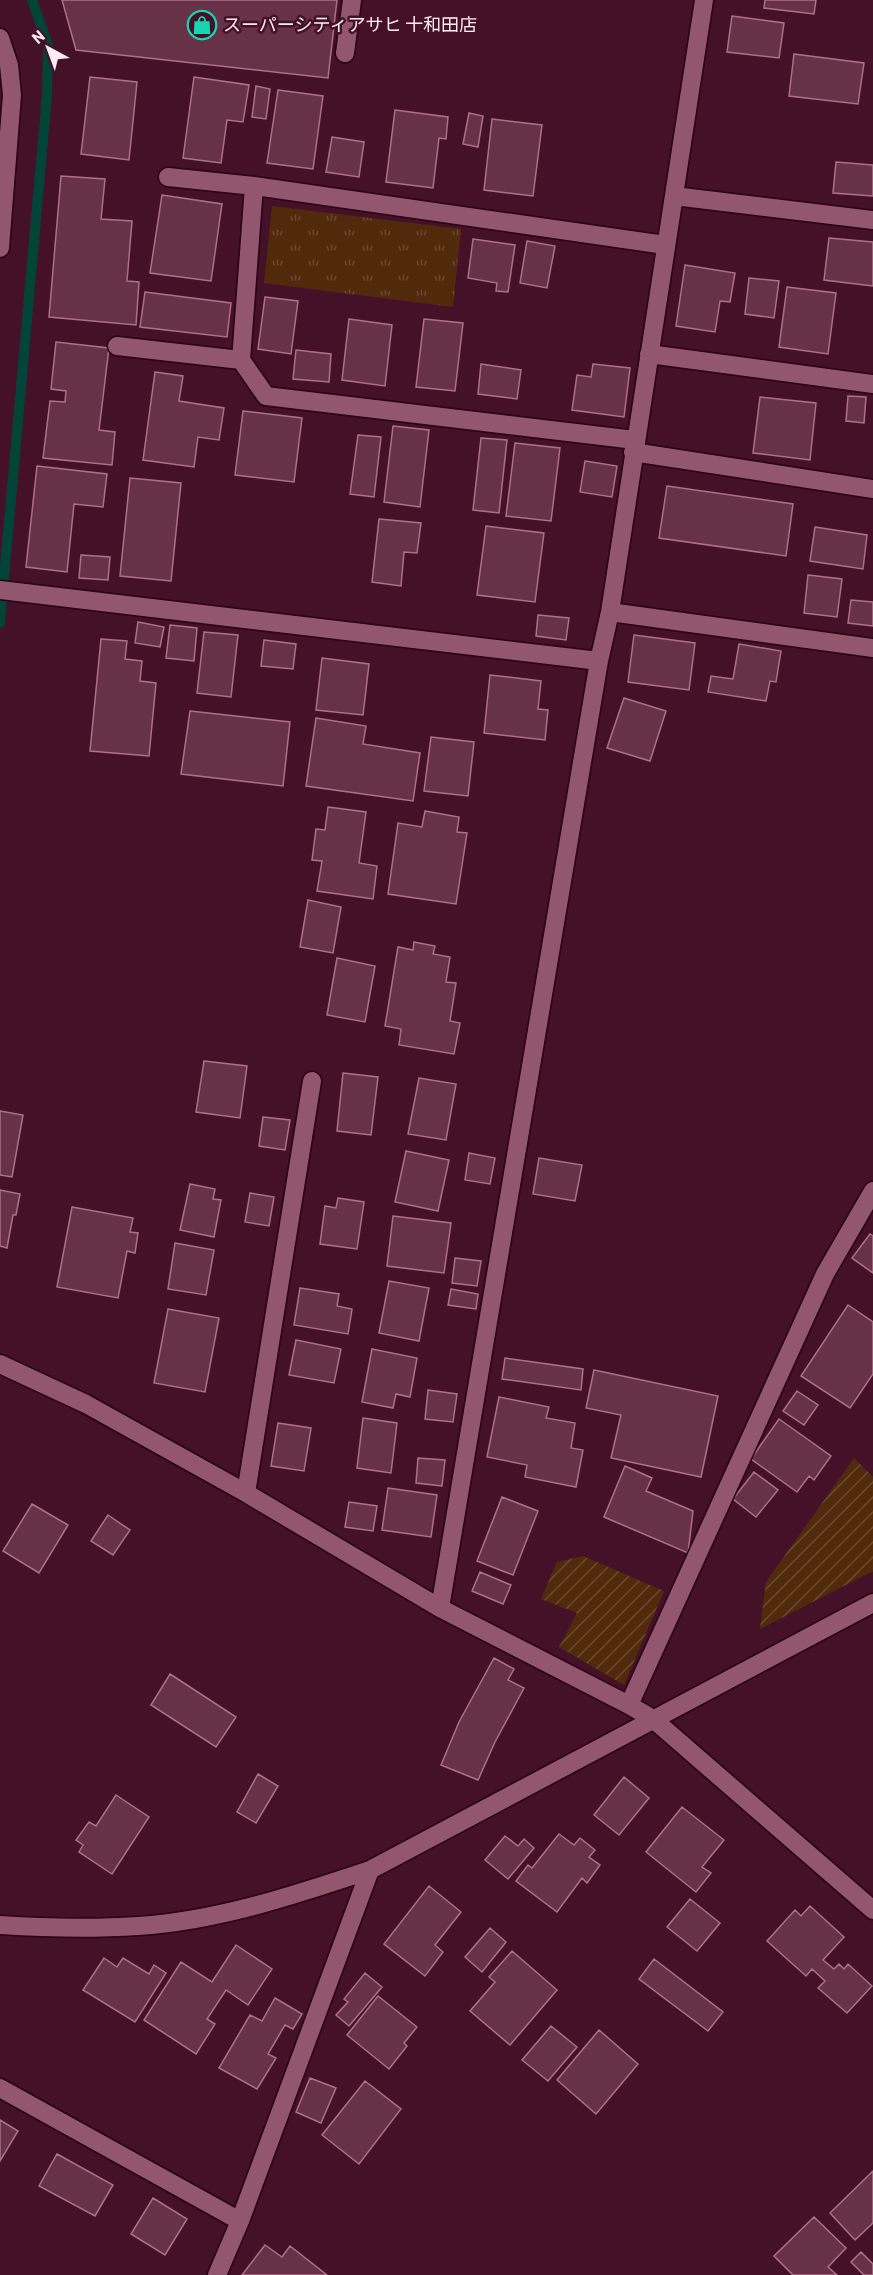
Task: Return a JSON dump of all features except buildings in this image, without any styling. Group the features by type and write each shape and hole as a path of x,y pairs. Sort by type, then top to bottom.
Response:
{"street":[{"path":"345,53 352,0"},
{"path":"440,1608 599,661 610,612 665,245 705,0"},
{"path":"0,38 9,65 12,95 0,248"},
{"path":"168,177 254,186 665,245"},
{"path":"254,186 241,360 266,396 634,446 873,489"},
{"path":"674,196 873,220"},
{"path":"117,346 241,360"},
{"path":"649,354 873,384"},
{"path":"7,591 599,661"},
{"path":"610,612 873,648"},
{"path":"246,1492 312,1082"},
{"path":"629,1705 825,1274 873,1191"},
{"path":"0,1364 86,1404 246,1492 440,1608 653,1719 873,1910"},
{"path":"0,1925 64,1929 140,1926 208,1916 291,1897 370,1870 873,1602"},
{"path":"217,2275 240,2222 370,1870"},
{"path":"0,2088 240,2222"}],"green space":[{"path":"272,206 461,229 453,307 264,283"},
{"path":"854,1458 873,1477 873,1571 760,1629 766,1582"},
{"path":"583,1556 664,1591 624,1685 559,1647 577,1613 541,1599 557,1562"}],"waterway":[{"path":"0,623 47,95 48,45 32,0"}],"place":[{"name":"スーパーシティアサヒ 十和田店","path":"202,25"}]}
